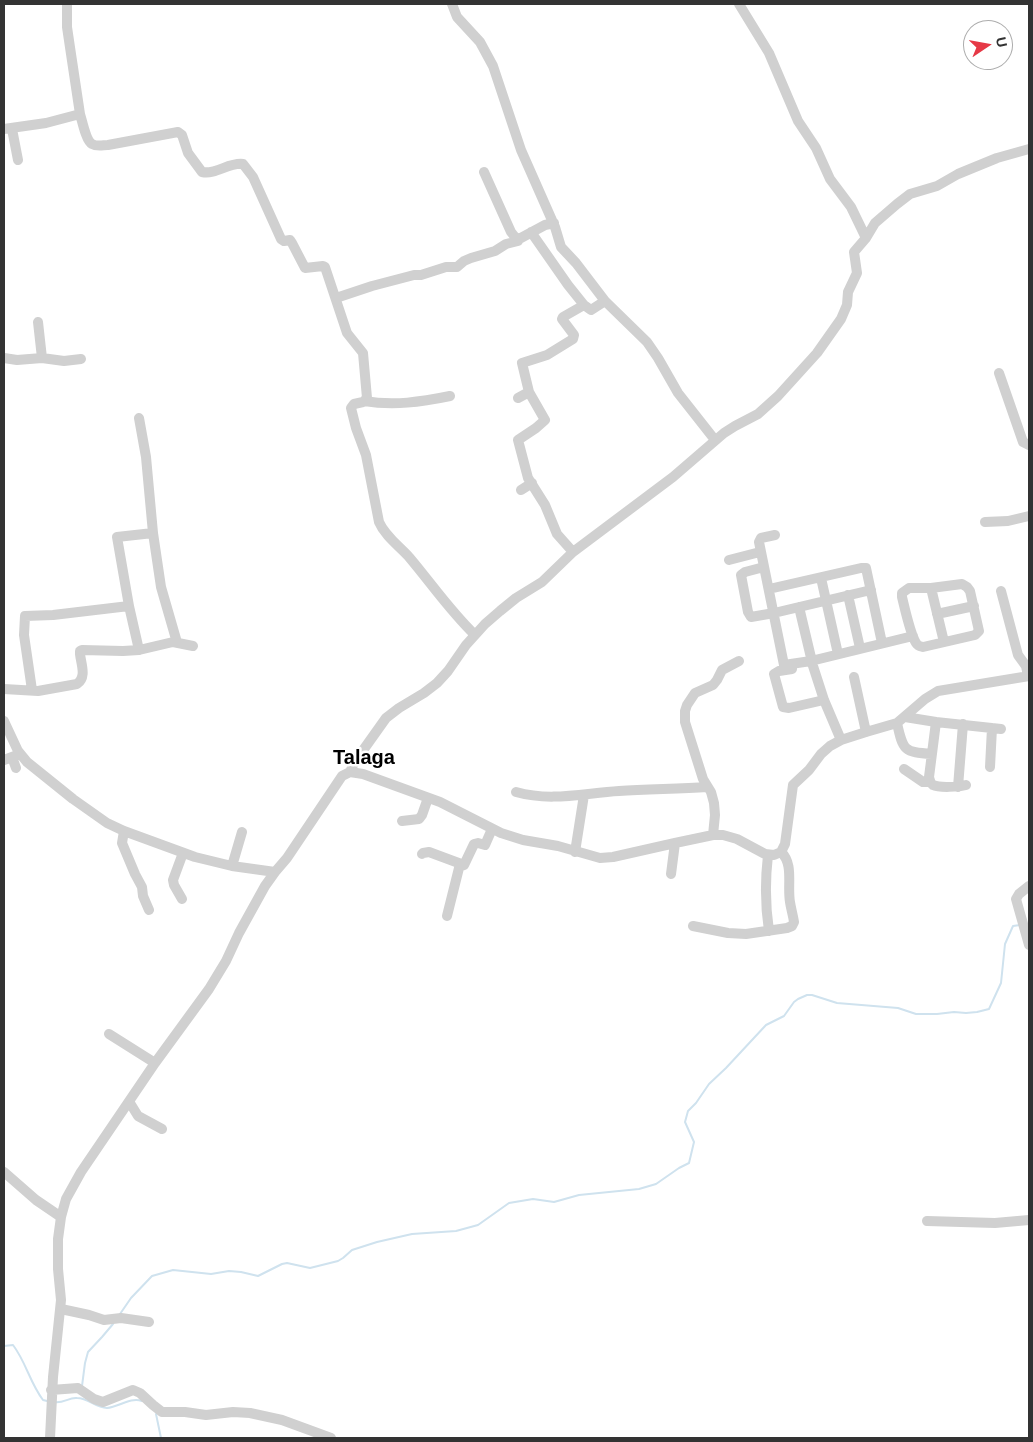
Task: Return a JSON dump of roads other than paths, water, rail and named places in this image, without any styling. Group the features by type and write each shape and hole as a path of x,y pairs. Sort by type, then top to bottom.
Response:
{"street":[{"path":"66,4 70,54 80,114 87,138 92,144 98,146 178,132 182,135 188,153 202,172 237,163 243,164 253,178 282,240 290,240 305,268 325,267 347,333 363,353 367,398 364,401"},
{"path":"452,4 457,18 480,42 493,66 522,150 554,223 563,250 574,260 605,302 647,342 678,393 715,440"},
{"path":"739,4 769,53 798,121 816,148 830,179 851,207 866,238"},
{"path":"18,160 8,129 46,123 80,114"},
{"path":"350,772 354,763 386,718 437,683 475,635 511,601 548,578 573,552 673,477 715,440 730,429 764,410 807,366 818,353 847,308 848,292 857,273 854,252 866,238 875,223 910,194 937,186 958,174 997,158 1029,149"},
{"path":"484,172 511,232 519,239"},
{"path":"336,298 414,275 421,275 446,267 457,267 464,261 495,251 518,241 545,225 554,223"},
{"path":"531,232 584,305 591,310 605,302"},
{"path":"573,552 557,534 545,505 528,478 518,441 545,420 529,392 522,362 547,355 573,339 574,335 562,317 584,305"},
{"path":"38,322 42,358"},
{"path":"4,358 17,360 42,358 64,361 81,359"},
{"path":"999,373 1023,442 1029,445"},
{"path":"518,398 529,392"},
{"path":"450,396 404,404 364,401 354,404 351,408 366,455 376,511 381,527 408,556 450,609 475,635"},
{"path":"139,418 146,457 153,533 163,596 176,638 173,642"},
{"path":"521,490 532,483"},
{"path":"985,522 1008,521 1029,516"},
{"path":"139,650 117,537 153,533"},
{"path":"775,535 761,538 759,542 785,668"},
{"path":"729,560 760,552"},
{"path":"764,567 743,573 740,578 749,616 752,617 871,590"},
{"path":"769,589 866,568 882,643"},
{"path":"821,578 838,654"},
{"path":"964,585 970,591 980,631 923,647 917,645 902,593 909,588 932,588 964,585"},
{"path":"932,588 944,642"},
{"path":"901,720 925,699 938,691 1029,676 1025,665 1018,655 1001,590"},
{"path":"848,595 860,648"},
{"path":"32,690 24,635 25,616 53,615 129,606"},
{"path":"937,614 974,606"},
{"path":"799,607 812,663 824,700 841,740"},
{"path":"824,700 789,708 783,707 774,674 785,668 812,663 860,648 913,636"},
{"path":"4,688 38,691 80,682 83,674 80,650 139,650 173,642 193,646"},
{"path":"713,835 714,802 711,792 703,779 684,711 695,693 713,685 722,670 740,661"},
{"path":"854,677 866,732"},
{"path":"901,720 902,743 907,750 932,754"},
{"path":"50,1438 50,1413 55,1390 61,1309 58,1248 61,1217 66,1199 155,1063 219,974 246,920 275,872 287,858 342,776 350,772 363,774 449,806 492,829 523,840 558,846 575,852 604,858 622,856 713,835 732,837 768,855 774,856 784,847 794,785 826,749 841,740 901,720 997,728 990,768"},
{"path":"4,721 13,742 12,757 16,768"},
{"path":"930,782 936,722"},
{"path":"904,769 923,782 930,782 934,785 962,786 963,724"},
{"path":"12,757 32,767 107,823 124,831 183,853 232,866 275,872"},
{"path":"516,792 543,797 567,797 620,791 707,787"},
{"path":"575,852 584,795"},
{"path":"402,821 419,819 428,798"},
{"path":"422,854 429,852 464,865 474,844 487,844 492,829"},
{"path":"124,831 122,843 142,887 143,896 149,910"},
{"path":"232,866 242,832"},
{"path":"671,874 675,843"},
{"path":"693,926 738,934 792,926 794,922 790,902 788,865 784,855 780,852"},
{"path":"182,899 172,880 183,853"},
{"path":"768,855 766,890 769,930"},
{"path":"447,916 460,864"},
{"path":"1029,886 1016,898 1029,945"},
{"path":"109,1034 155,1063"},
{"path":"130,1103 138,1116 162,1129"},
{"path":"4,1172 36,1200 61,1217"},
{"path":"927,1221 995,1223 1029,1220"},
{"path":"61,1309 89,1314 104,1320 121,1318 149,1322"},
{"path":"55,1390 78,1388 102,1402 133,1390 140,1393 162,1412 185,1412 206,1415 233,1412 250,1413 282,1420 331,1438"}],"waterway":[{"path":"120,1314 131,1298 152,1276 173,1270 211,1274 229,1271 258,1276 287,1263 310,1268 338,1261 352,1250 377,1242 412,1234 456,1231 478,1225 509,1203 533,1199 554,1202 579,1195 639,1189 656,1184 689,1163 694,1142 685,1122 688,1111 709,1084 766,1025 784,1016 798,999 812,995 837,1003 898,1008 916,1014 966,1013 989,1009 1001,983 1005,944 1013,926 1020,925"},
{"path":"82,1386 88,1352 113,1324"},
{"path":"4,1346 13,1345 35,1387 43,1400 47,1401"},
{"path":"54,1402 81,1398 107,1408 133,1400 142,1401"},
{"path":"156,1414 161,1438"}],"district":[{"name":"Talaga","path":"364,758"}]}
